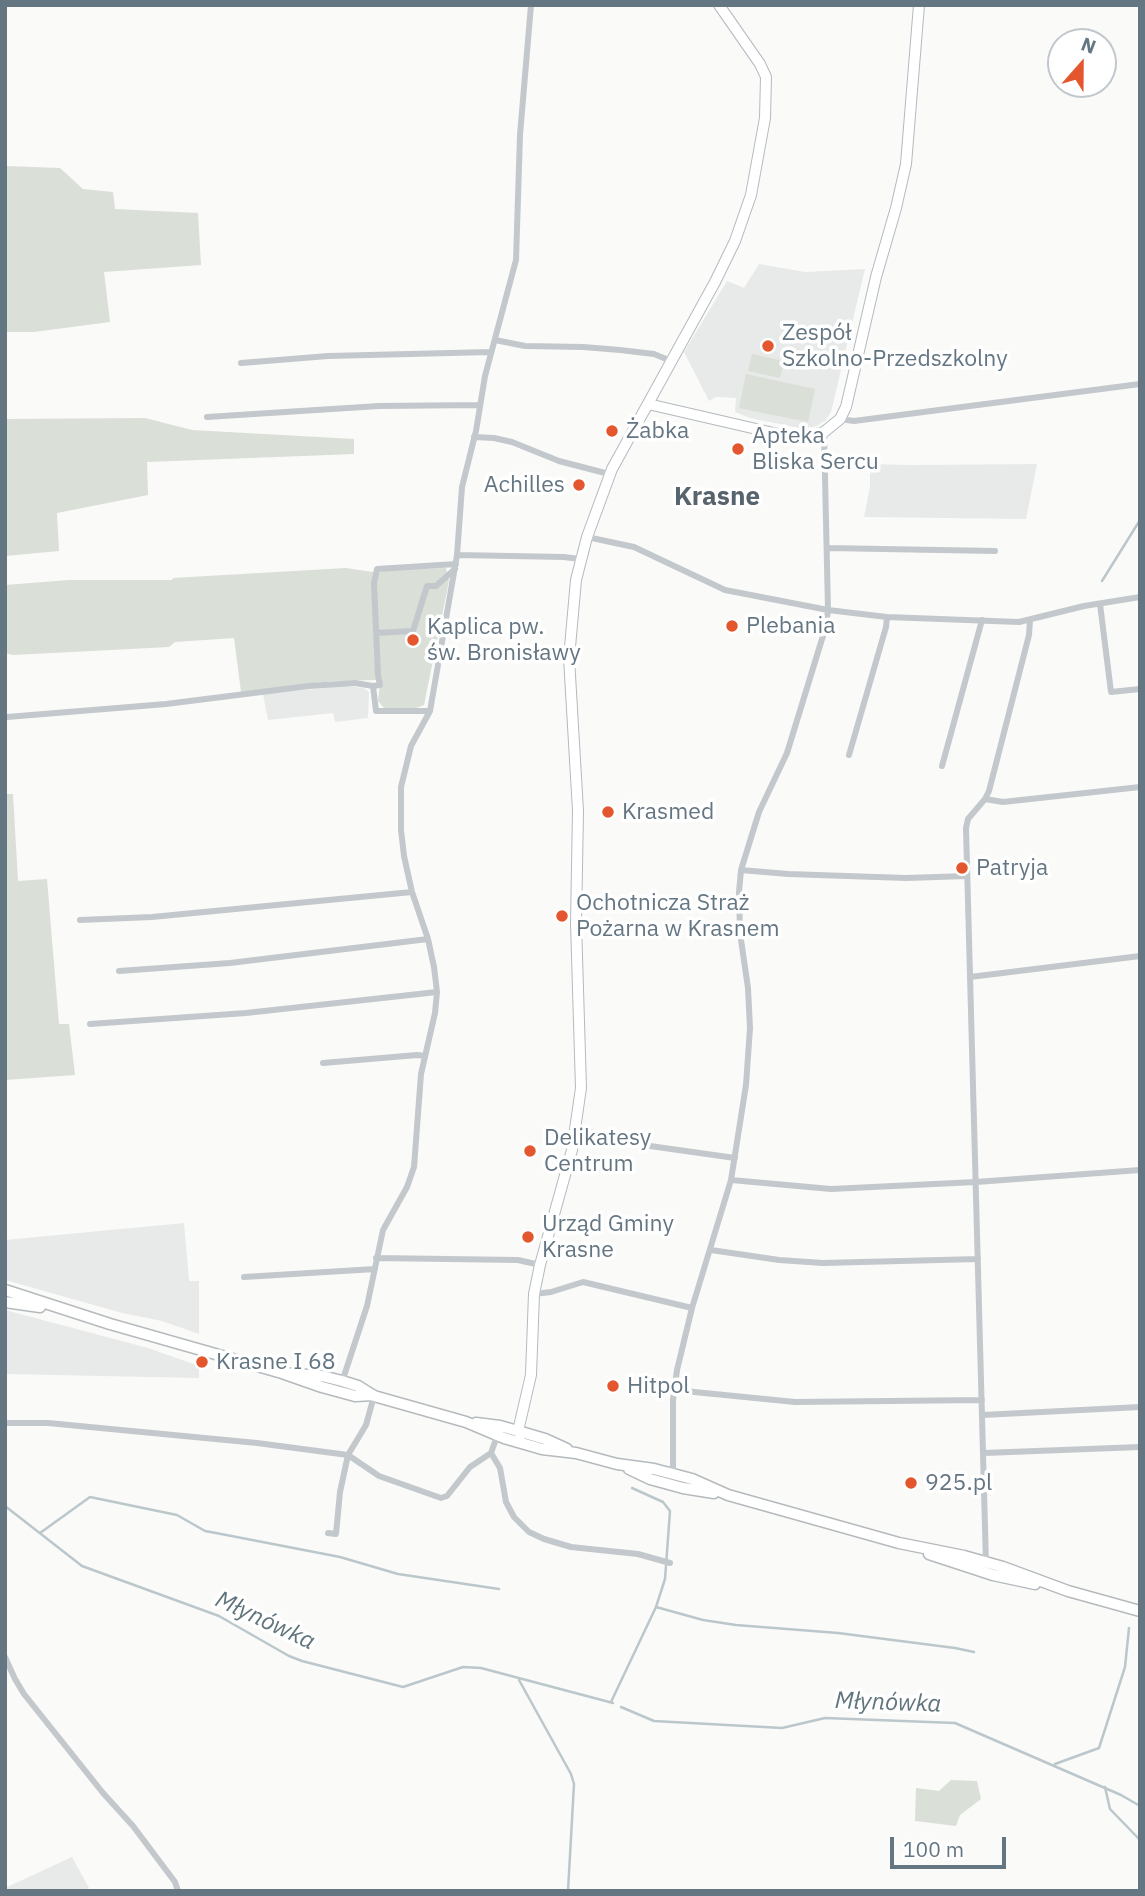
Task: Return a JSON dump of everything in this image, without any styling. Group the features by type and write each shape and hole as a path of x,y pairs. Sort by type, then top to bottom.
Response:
{"main road":[{"path":"5,1290 73,1313 350,1395 374,1396 466,1422 500,1437 529,1445 692,1479 728,1495"},
{"path":"5,1302 73,1313"},
{"path":"282,1373 322,1376 358,1386 374,1396"},
{"path":"466,1422 499,1426 545,1438 576,1453"},
{"path":"617,1464 650,1479 683,1488 728,1495 899,1543 985,1562 1068,1591 1140,1611"},
{"path":"899,1543 993,1576 1068,1591"}],"street":[{"path":"350,1395 342,1381 365,1315 383,1230 407,1187 414,1167 421,1074 435,1013 437,992 428,939 412,892 401,830 401,786 411,746 430,711 457,555 462,487 491,352 516,260 520,135 531,5"},
{"path":"518,1431 531,1375 534,1294 570,1161 581,1070 576,926 578,811 569,658 580,559 609,474 735,241 751,195 765,118 766,77 719,5"},
{"path":"648,404 791,437 824,432 840,419 848,399 872,290 897,208 906,164 919,5"},
{"path":"495,340 526,346 621,350 654,354 671,361"},
{"path":"241,363 354,355 491,352"},
{"path":"840,419 853,421 1140,384"},
{"path":"207,417 379,406 480,405"},
{"path":"683,1488 672,1474 674,1390 692,1308 731,1180 746,1085 750,1028 740,933 741,870 759,812 787,753 826,626 828,548 824,432"},
{"path":"474,437 512,442 559,461 609,474"},
{"path":"587,537 634,547 725,590 828,610 887,617 1030,620 1060,611 1140,597"},
{"path":"828,548 995,551"},
{"path":"457,555 564,556 580,559"},
{"path":"7,717 166,704 309,686 355,683 380,685 377,676 374,583 377,569 455,567"},
{"path":"376,633 413,631 426,586 436,586 455,567"},
{"path":"1100,604 1111,692 1140,689"},
{"path":"849,755 887,617"},
{"path":"942,766 982,620"},
{"path":"993,1576 985,1562 966,828 973,811 985,799 1029,635 1030,620"},
{"path":"373,686 376,710 430,711"},
{"path":"985,799 1003,802 1140,787"},
{"path":"741,870 906,878 967,876"},
{"path":"80,920 152,917 412,892"},
{"path":"119,971 230,963 428,939"},
{"path":"970,977 1140,956"},
{"path":"90,1024 246,1013 437,992"},
{"path":"323,1063 425,1056"},
{"path":"576,1127 625,1142 736,1157"},
{"path":"731,1180 831,1189 1140,1170"},
{"path":"711,1250 823,1263 978,1259"},
{"path":"376,1258 518,1260 540,1265"},
{"path":"244,1278 375,1269"},
{"path":"534,1294 551,1292 583,1282 692,1308"},
{"path":"322,1387 342,1381"},
{"path":"674,1390 795,1402 982,1400"},
{"path":"328,1533 336,1534 348,1455 366,1425 374,1396"},
{"path":"983,1415 1140,1407"},
{"path":"5,1423 48,1423 212,1438 348,1455 379,1476 441,1498 447,1496 470,1467 491,1452 500,1437 518,1431"},
{"path":"518,1431 529,1445"},
{"path":"984,1453 1140,1447"},
{"path":"491,1452 500,1468 506,1502 514,1517 528,1532 571,1547 638,1554 670,1563"},
{"path":"650,1479 660,1479 672,1474"},
{"path":"967,1568 985,1562"},
{"path":"5,1657 24,1694 103,1793 133,1826 172,1878 178,1891"}],"shaded area":[{"path":"5,166 60,168 83,189 113,192 115,209 198,213 201,265 104,272 110,322 34,332 5,332"},
{"name":"Zespół Szkolno-Przedszkolny","path":"759,264 805,272 865,269 831,412 825,421 816,426 804,429 750,418 735,412 736,398 716,397 709,401 684,352 727,281 744,288"},
{"path":"752,354 784,361 780,378 748,371"},
{"path":"746,374 815,389 808,422 739,408"},
{"path":"145,418 192,430 354,439 354,454 147,462 148,495 57,513 59,551 5,556 5,419"},
{"path":"870,464 1037,464 1026,519 864,517 870,486"},
{"path":"346,568 379,573 383,570 446,568 449,581 424,705 416,708 385,709 378,701 380,684 376,680 333,681 241,692 234,638 175,642 169,647 13,655 5,653 5,585 69,580 172,580"},
{"path":"346,686 364,688 369,692 368,718 335,722 333,713 268,720 263,694"},
{"path":"5,794 13,794 18,881 47,879 59,1024 69,1024 75,1075 5,1080"},
{"path":"184,1223 189,1281 199,1281 199,1334 162,1321 122,1313 5,1280 5,1240"},
{"path":"5,1310 148,1348 199,1366 199,1378 5,1374"},
{"path":"951,1780 977,1781 981,1799 960,1815 956,1826 915,1821 916,1788 939,1791"},
{"path":"72,1857 89,1888 85,1891 5,1891 5,1888"}],"waterway":[{"path":"1102,581 1140,520"},
{"path":"632,1488 663,1502 670,1511 665,1579 656,1607"},
{"path":"40,1533 90,1497 177,1515 205,1531 340,1557 398,1574 499,1589"},
{"name":"Młynówka","path":"5,1506 82,1566 219,1616 302,1661 403,1687 463,1667 481,1668 613,1703"},
{"path":"611,1702 656,1607 703,1620 736,1625 838,1633 974,1652"},
{"path":"1055,1764 1099,1748 1125,1667 1129,1628"},
{"path":"519,1680 574,1784 568,1891"},
{"name":"Młynówka","path":"621,1707 654,1721 782,1728 825,1718 955,1723 1121,1795 1140,1806"},
{"path":"1105,1787 1110,1809 1140,1840"}],"place":[{"name":"Zespół Szkolno-Przedszkolny","path":"768,346"},
{"name":"Żabka","path":"612,431"},
{"name":"Apteka Bliska Sercu","path":"738,449"},
{"name":"Achilles","path":"579,485"},
{"name":"Plebania","path":"732,626"},
{"name":"Kaplica pw. św. Bronisławy","path":"413,640"},
{"name":"Krasmed","path":"608,812"},
{"name":"Patryja","path":"962,868"},
{"name":"Ochotnicza Straż Pożarna w Krasnem","path":"562,916"},
{"name":"Delikatesy Centrum","path":"530,1151"},
{"name":"Urząd Gminy Krasne","path":"528,1237"},
{"name":"Krasne I 68","path":"202,1362"},
{"name":"Hitpol","path":"613,1386"},
{"name":"925.pl","path":"911,1483"}],"district":[{"name":"Krasne","path":"717,497"}]}
